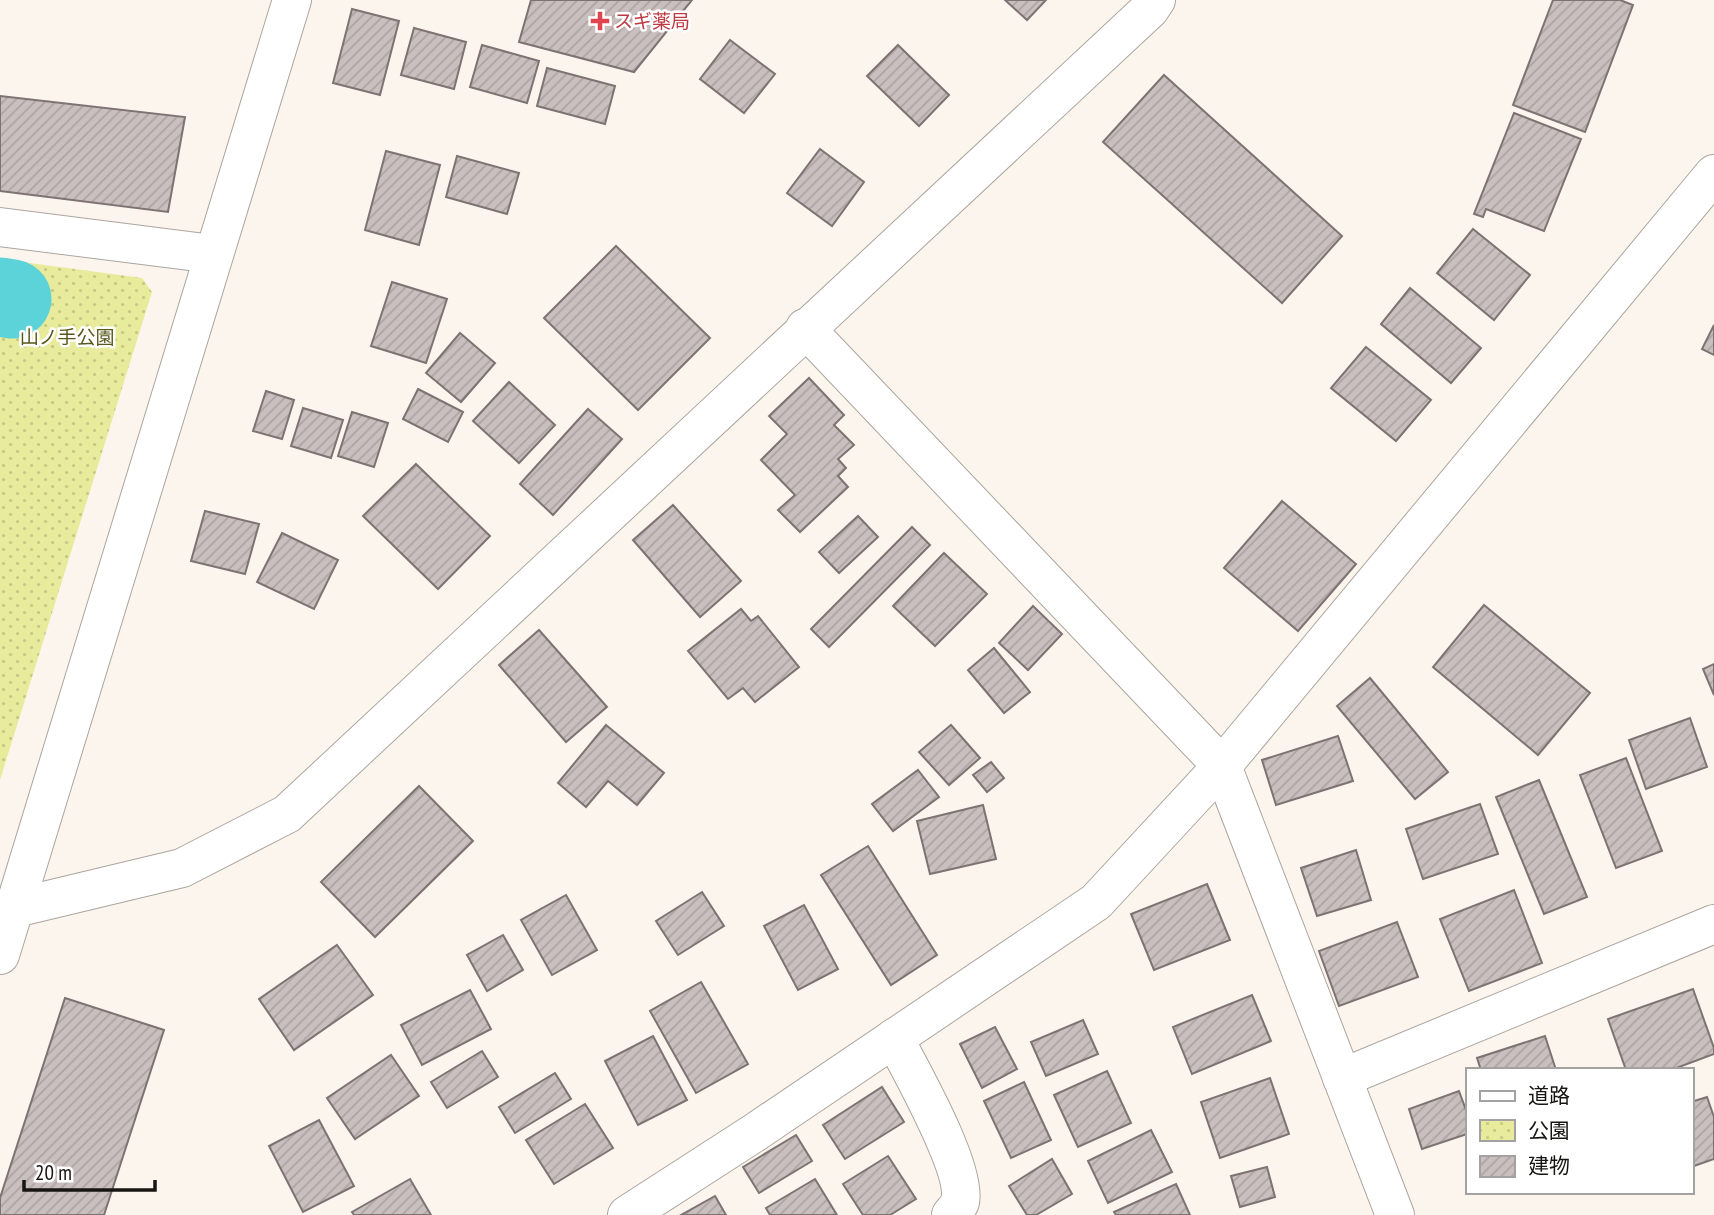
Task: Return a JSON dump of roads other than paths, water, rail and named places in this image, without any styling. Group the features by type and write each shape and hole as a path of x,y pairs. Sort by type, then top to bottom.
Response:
{"street":[{"path":"0,955 292,0"},
{"path":"15,908 182,868 287,814 805,328 1140,19 1156,0"},
{"path":"626,1215 754,1133 1096,902 1222,766 1714,174"},
{"path":"0,227 213,254"},
{"path":"805,328 1222,766 1395,1215"},
{"path":"1342,1078 1714,924"},
{"path":"894,1038 935,1117 957,1172 960,1202 951,1215"}],"waterway":[{"path":"0,297 12,299"}],"place":[{"name":"スギ薬局","path":"600,21"}],"park label":[{"name":"山ノ手公園","path":"67,337"}]}
